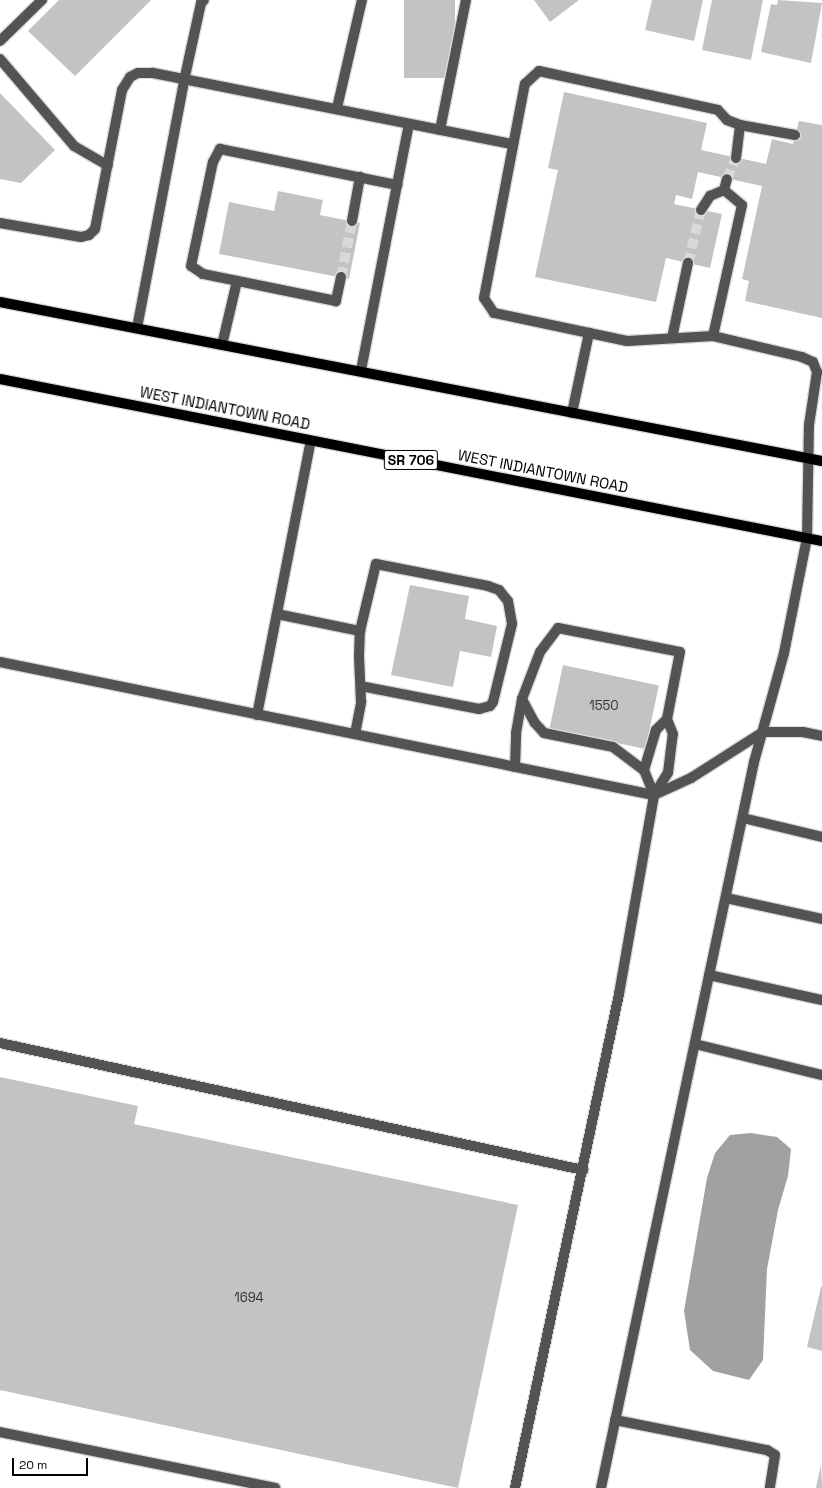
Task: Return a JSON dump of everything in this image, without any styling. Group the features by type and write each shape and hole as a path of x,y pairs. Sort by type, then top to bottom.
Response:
{"main road":[{"path":"0,302 822,461"},
{"name":"WEST INDIANTOWN ROAD","path":"0,379 822,541"}],"lane":[{"path":"0,41 42,0"},
{"path":"136,328 184,81 201,3 204,0"},
{"path":"337,108 362,0"},
{"path":"440,130 466,0"},
{"path":"0,59 74,146 108,166"},
{"path":"601,1488 743,818 762,732 784,653 807,538 809,425 817,372 813,362 802,357 713,336 627,341 494,313 484,298 525,84 539,71 718,110 727,120 740,125 795,135"},
{"path":"0,223 67,236 89,236 95,229 122,90 130,78 138,73 153,73 184,81 337,108 513,144"},
{"path":"360,372 410,124"},
{"path":"736,158 740,125"},
{"path":"341,277 336,301 203,274 191,266 213,162 220,149 397,185"},
{"path":"352,222 360,177"},
{"path":"724,190 727,179"},
{"path":"701,210 710,196 724,190"},
{"path":"713,336 742,205 724,190"},
{"path":"672,338 688,263"},
{"path":"222,345 237,281"},
{"path":"572,413 589,333"},
{"path":"256,715 311,441"},
{"path":"354,734 361,702 360,632 376,564 494,587 508,601 512,624 493,702 488,708 479,709 361,686"},
{"path":"277,614 360,632"},
{"path":"515,767 516,733 522,699 540,652 558,628 678,651 682,657 667,719 656,730 644,770"},
{"path":"0,662 654,795 691,778 762,732 803,732 822,736"},
{"path":"522,699 535,723 544,733 613,747 644,770 654,795"},
{"path":"515,1488 619,994 654,795 668,773 673,734 667,719"},
{"path":"743,818 822,837"},
{"path":"726,898 822,919"},
{"path":"709,975 822,1000"},
{"path":"0,1043 583,1170"},
{"path":"695,1044 822,1075"},
{"path":"615,1420 767,1450 775,1455 770,1488"},
{"path":"0,1432 275,1488"}],"shaded area":[{"path":"751,1133 777,1137 791,1149 788,1176 778,1210 767,1269 763,1360 749,1380 713,1371 690,1350 684,1311 707,1178 715,1153 730,1135"}],"building":[{"path":"59,0 151,0 75,76 28,31"},
{"path":"404,0 455,0 455,78 404,78"},
{"path":"534,0 579,0 550,22"},
{"path":"652,0 703,0 694,41 645,30"},
{"path":"712,0 763,0 751,60 702,50"},
{"path":"778,0 822,3 811,63 761,52 771,4 777,5"},
{"path":"564,92 707,123 701,150 766,164 772,139 793,144 799,121 822,125 822,318 745,301 749,281 742,279 762,186 698,172 692,199 676,195 674,204 722,214 710,268 666,258 656,302 535,277 558,170 548,168"},
{"path":"0,93 55,150 21,183 0,179"},
{"path":"278,191 323,200 320,215 360,223 349,279 219,254 229,202 274,211"},
{"path":"410,585 469,596 465,619 497,626 491,657 460,651 453,687 391,675"},
{"path":"563,665 659,685 645,749 549,729"},
{"path":"0,1077 138,1106 134,1124 518,1205 458,1488 0,1390"},
{"path":"822,1287 822,1351 807,1347"},
{"path":"821,1464 822,1488 816,1488"}],"tunnel":[{"path":"727,179 736,158"},
{"path":"688,263 701,210"},
{"path":"341,277 352,221"}]}
